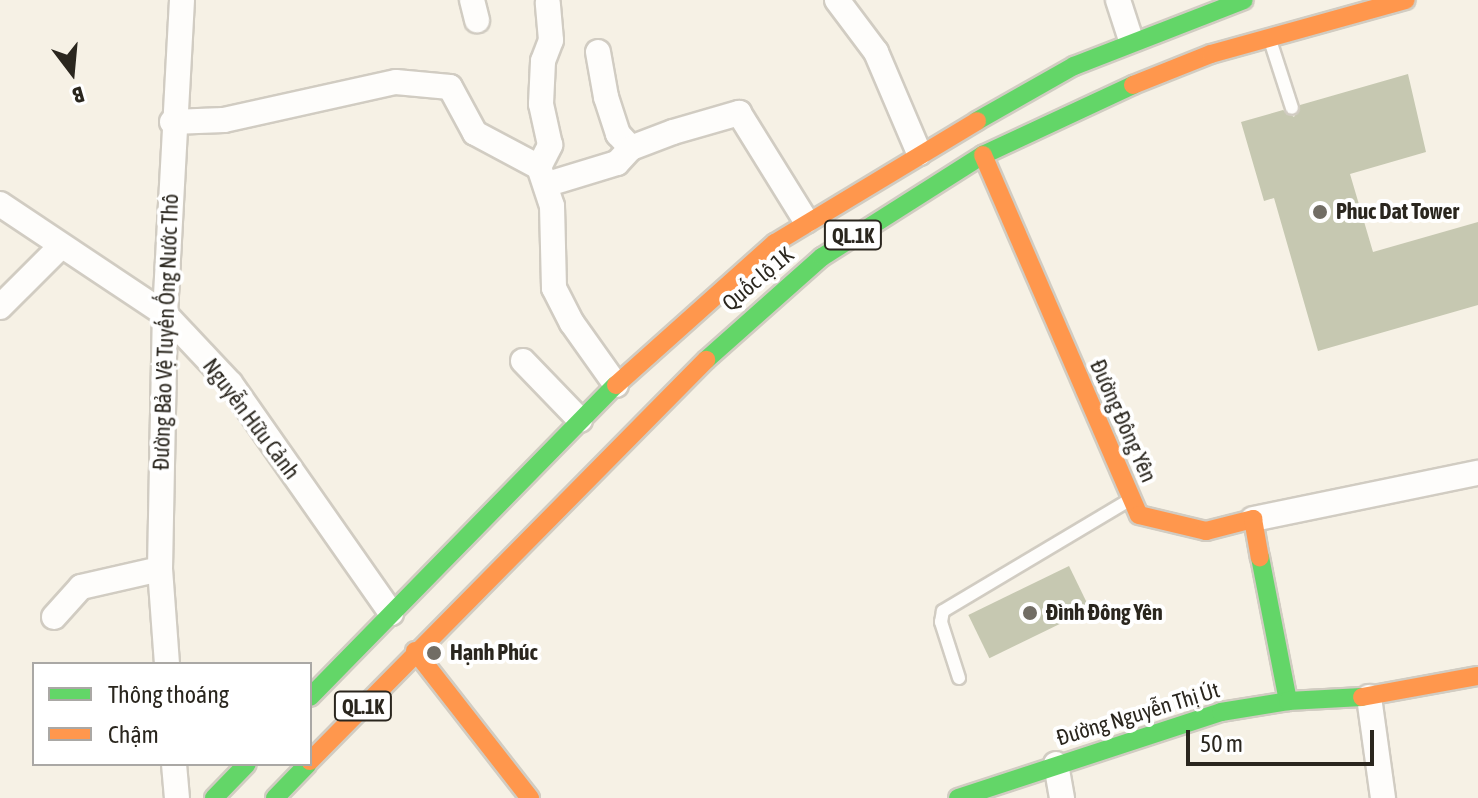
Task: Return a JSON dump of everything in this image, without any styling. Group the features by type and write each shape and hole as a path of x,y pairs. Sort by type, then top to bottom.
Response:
{"main road":[{"name":"Quốc lộ 1K","path":"312,695 616,385 715,295 806,221 919,153 1131,40 1244,0"},
{"name":"Quốc lộ 1K","path":"312,760 670,391 783,287 872,222 983,155 1146,79 1269,38 1406,0"},
{"path":"1131,40 1146,79"},
{"name":"Đường Đông Yên","path":"983,155 1139,515 1162,524 1206,531 1253,519"},
{"path":"1253,519 1288,701"},
{"path":"415,651 530,798"},
{"name":"Đường Nguyễn Thị Út","path":"958,798 1221,712 1288,701 1369,697 1478,676"},
{"path":"214,798 245,766"},
{"name":"Quốc lộ 1K","path":"275,798 306,766"}],"street":[{"name":"Đường Bảo Vệ Tuyến Ống Nước Thô","path":"167,662 160,569 165,314 172,122 182,0"},
{"path":"837,0 876,52 919,153"},
{"path":"1118,0 1131,40"},
{"path":"548,3 551,40 543,61 546,90 541,104 550,145 543,176 554,288 572,323 616,385"},
{"path":"598,52 606,97 618,134 631,148"},
{"path":"172,122 224,120 396,82 430,83 450,87 459,96 468,123 485,143 543,176 617,163 631,148 739,113 806,221"},
{"name":"Nguyễn Hữu Cảnh","path":"0,204 165,314 230,383 391,613"},
{"path":"0,307 61,246"},
{"path":"523,361 580,420"},
{"path":"1253,519 1478,473"},
{"path":"54,617 81,587 160,569"},
{"path":"1369,697 1383,798"},
{"path":"1056,764 1062,798"},
{"path":"174,766 177,798"}],"lane":[{"path":"1269,38 1292,108"},
{"path":"959,678 941,622 943,611 1131,499"}],"building":[{"name":"Phuc Dat Tower","path":"1408,74 1426,152 1350,174 1373,252 1478,222 1478,305 1318,351 1274,198 1264,201 1241,122 1283,110 1294,117 1300,105"},
{"name":"Đình Đông Yên","path":"1069,566 1090,609 989,658 968,615"}],"traffic: fast":[{"path":"977,121 1074,66 1244,0"},
{"path":"706,360 822,257 983,155 1133,85"},
{"path":"312,695 616,385"},
{"path":"1260,557 1288,701"},
{"path":"958,798 1221,712 1288,701 1362,697"},
{"path":"214,798 245,766"},
{"path":"275,798 306,766"}],"traffic: slow":[{"path":"1133,85 1211,54 1406,0"},
{"path":"616,385 775,243 977,121"},
{"path":"983,155 1139,515 1206,531 1253,519 1260,557"},
{"path":"312,759 706,360"},
{"path":"415,651 530,798"},
{"path":"1362,697 1478,676"}],"place":[{"name":"Phuc Dat Tower","path":"1320,212"},
{"name":"Đình Đông Yên","path":"1030,613"},
{"name":"Hạnh Phúc","path":"434,653"}]}
